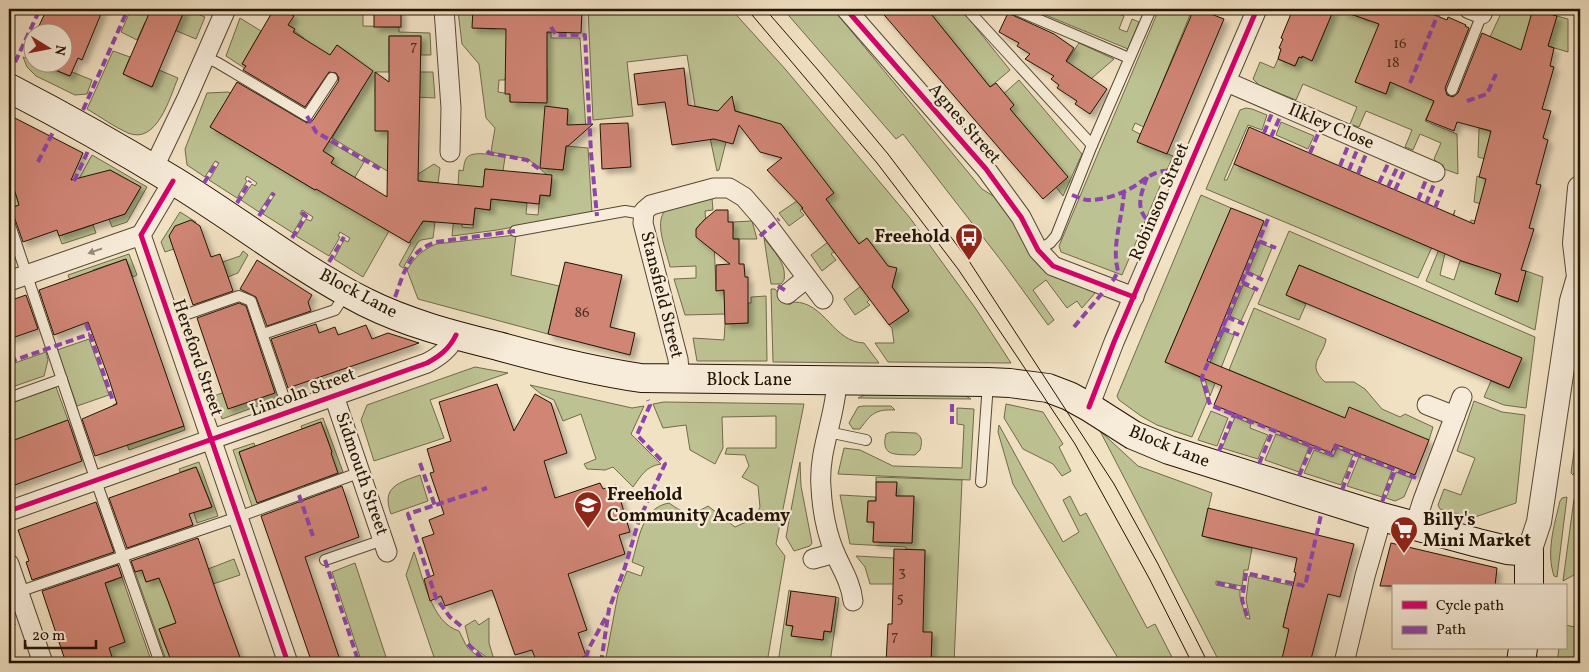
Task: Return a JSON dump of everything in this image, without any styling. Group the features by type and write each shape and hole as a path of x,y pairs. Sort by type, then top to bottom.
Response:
{"main road":[{"name":"Block Lane","path":"9,88 74,122 163,175 346,292 398,316 456,336 613,374 641,378 680,380 988,382 1048,388 1069,396 1089,407 1133,435 1169,450 1382,517 1507,550 1529,552"},
{"path":"1529,552 1530,584"},
{"path":"1521,663 1523,650"}],"street":[{"path":"9,281 141,235 205,57 226,9"},
{"path":"444,9 451,108 450,152"},
{"name":"Agnes Street","path":"846,9 986,169 1022,217 1038,250 1053,266 1134,297"},
{"name":"Robinson Street","path":"1089,407 1134,297 1227,82 1255,9"},
{"name":"Ilkley Close","path":"1227,82 1435,172"},
{"name":"Stansfield Street","path":"680,380 678,359 648,249 643,223 644,211 651,205 722,187 736,191 744,197 763,219 823,300"},
{"path":"1529,552 1539,522 1572,301 1580,277 1575,243 1580,188"},
{"name":"Hereford Street","path":"141,235 288,663"},
{"path":"786,294 807,278"},
{"name":"Lincoln Street","path":"9,511 427,363 451,346 456,336"},
{"path":"837,380 837,392 821,463 820,481 826,522 836,553 848,578 853,601"},
{"name":"Sidmouth Street","path":"334,396 385,546"},
{"path":"1415,525 1462,398"},
{"path":"1427,405 1455,416"},
{"path":"1344,663 1365,576 1382,517"},
{"path":"813,559 836,553"},
{"path":"9,564 43,663"}],"lane":[{"path":"967,9 1092,145"},
{"path":"1014,9 1129,58"},
{"path":"1038,250 1050,243 1056,236 1092,145 1151,9"},
{"path":"1452,90 1476,12"},
{"path":"205,57 307,116 332,78"},
{"path":"515,231 625,211 643,214"},
{"path":"9,222 96,481 160,663"},
{"path":"263,334 334,310 346,292"},
{"path":"170,320 240,296 251,301 289,412"},
{"path":"9,398 62,379"},
{"path":"981,482 988,382"},
{"path":"828,432 866,440"},
{"path":"18,592 238,517 361,472"},
{"path":"326,560 385,546"}],"green space":[{"path":"131,9 151,9 150,13 177,25 185,9 205,17 196,39 172,29 145,22 137,40 121,32"},
{"path":"297,9 374,9 374,11 363,11 363,26 399,27 399,32 430,33 431,55 421,55 421,36 389,36 389,72 376,72 375,92 420,93 420,72 433,72 435,98 397,96 388,131 415,176 434,164 440,168 438,183 419,181 412,223 422,224 423,221 435,222 433,238 418,242 403,268 399,265 411,243 389,231 399,178 332,138 359,94 359,61 337,45 326,61 252,73 226,56 240,18 261,31 242,64 253,71 296,52 304,38 271,15 291,19"},
{"path":"588,9 731,9 786,70 910,218 976,309 1011,363 888,362 875,343 894,343 892,328 889,325 909,311 889,282 882,259 867,238 859,244 783,142 790,136 782,125 758,131 761,118 735,111 734,105 725,103 720,112 695,106 687,55 627,62 633,116 593,120"},
{"path":"783,9 833,9 982,189 998,199 1016,224 1096,292 1082,308 1077,301 1067,308 1046,280 1033,290 1054,320 1048,325 1003,263 903,134 896,139"},
{"path":"927,9 961,9 1010,70 990,87"},
{"path":"1031,9 1107,9 1124,16 1119,29 1127,32 1132,19 1139,22 1128,49"},
{"path":"1159,9 1182,9 1182,11 1190,15 1144,127 1135,123 1132,130 1140,134 1138,142 1173,156 1122,275 1061,252 1059,246"},
{"path":"1322,9 1343,9 1369,21 1374,9 1386,9 1355,82 1386,94 1393,75 1434,101 1425,121 1457,134 1458,174 1444,169 1434,159 1441,143 1420,134 1413,150 1405,147 1412,130 1366,111 1359,127 1350,124 1357,107 1303,84 1296,100 1259,85 1253,79 1260,62 1274,68 1278,59 1295,66 1299,57 1302,58 1302,56 1312,60 1327,25 1317,21"},
{"path":"1503,9 1531,9 1568,19 1568,52 1531,41 1504,265 1495,294 1517,302 1526,271 1543,277 1535,330 1426,281 1455,210 1440,275 1454,280 1460,261 1480,267 1469,230 1471,220 1492,225 1497,208 1474,202 1477,176 1499,183 1503,164 1478,157 1479,128 1511,137 1506,44 1490,37"},
{"path":"458,11 473,11 473,28 495,29 518,12 505,80 499,80 498,92 510,94 510,102 547,99 547,68 537,67 527,32 551,33 551,38 580,38 586,130 566,128 568,109 546,107 554,169 563,170 566,146 588,148 592,213 452,236 454,215 463,216 462,227 473,228 477,187 458,185 459,170 463,171 465,160 469,156 478,154 505,157 503,171 485,169 481,209 490,210 491,199 527,203 526,214 538,215 540,195 550,196 552,179 528,159 491,152 495,128 486,118 479,64 462,44"},
{"path":"1079,43 1114,59 1092,78 1089,83 1063,67"},
{"path":"113,51 130,57 123,74 152,87 159,70 178,78 161,117 147,132 138,135 128,133 87,109"},
{"path":"32,72 59,72 69,76 72,72 92,80 87,94 75,95 36,76"},
{"path":"1019,80 1082,154 1063,196 1056,187 1058,166 1010,109 1014,105 1009,99 1000,97"},
{"path":"207,93 231,93 210,127 315,190 334,158 319,149 325,139 364,162 355,177 389,231 363,277 334,259 344,240 348,242 350,238 340,232 338,236 340,237 329,256 296,236 306,219 311,221 313,217 302,210 300,214 303,216 293,233 263,214 275,194 272,192 259,212 241,200 252,184 255,186 257,183 247,176 245,179 247,181 237,198 209,180 219,163 215,161 205,177 187,165 185,149"},
{"path":"1246,108 1267,115 1262,130 1248,125 1224,180 1227,180 1234,164 1432,247 1418,278 1206,189 1240,110"},
{"path":"1281,122 1314,136 1308,149 1276,135"},
{"path":"709,133 721,136 719,140 726,142 719,170 717,171"},
{"path":"92,155 147,187 127,222 112,227 109,219 125,214 139,190 138,186 110,170 104,172 106,182 14,189 19,205 11,208 9,200 9,162 76,184"},
{"path":"1201,195 1231,208 1165,362 1200,377 1207,401 1192,437 1157,425 1141,416 1119,400 1117,396"},
{"path":"712,198 713,210 705,211 706,224 700,224 696,229 714,240 716,290 724,290 725,314 685,315 674,279 696,278 696,266 670,267 662,235 661,219 669,208"},
{"path":"797,201 802,208 800,211 804,215 789,226 779,213"},
{"path":"180,212 196,222 174,249 165,252 161,242"},
{"path":"752,221 757,239 729,239 733,230 733,222"},
{"path":"93,225 96,233 62,244 59,236"},
{"path":"1289,231 1535,337 1526,408 1504,405 1484,397 1491,381 1509,388 1521,358 1299,265 1286,295 1306,304 1299,320 1258,304"},
{"path":"516,235 511,275 559,286 548,334 418,299 407,270 416,257 426,249 436,244"},
{"path":"764,238 783,268 784,280 781,284 771,284"},
{"path":"828,242 835,251 831,254 836,260 822,271 811,255"},
{"path":"1260,243 1272,248 1260,277 1248,272"},
{"path":"243,251 248,255 238,273 228,277 214,265 240,256"},
{"path":"129,254 137,275 133,277 126,259 93,270 96,278 76,297 68,275"},
{"path":"1243,285 1255,290 1241,321 1230,316"},
{"path":"861,286 870,299 867,302 870,305 855,315 844,299"},
{"path":"771,289 775,289 789,305 794,302 814,308 844,336 853,341 864,343 879,363 773,362"},
{"path":"766,296 767,361 697,361 693,338 724,340 725,324 748,323 748,303 751,303 751,297"},
{"path":"1254,308 1326,339 1316,365 1319,376 1325,382 1354,382 1365,389 1382,409 1400,417 1405,414 1433,427 1429,440 1345,418 1229,370"},
{"path":"1224,331 1234,335 1210,396 1204,376"},
{"path":"89,339 109,395 77,406 57,350"},
{"path":"46,352 48,360 44,376 9,388 9,365"},
{"path":"475,367 508,373 430,400 444,438 374,461 361,420 367,405"},
{"path":"271,375 279,398 222,419 214,396"},
{"path":"530,385 632,408 644,406 631,434 661,464 648,469 641,475 633,487 613,467 605,470 587,469 584,464 596,459 581,414 563,421 554,400 541,394"},
{"path":"56,387 68,420 35,432 38,441 26,436 9,442 9,404"},
{"path":"871,392 963,394 971,399 858,398"},
{"path":"1474,401 1502,412 1525,415 1516,503 1472,518 1440,509 1438,505 1444,489 1461,495 1475,458 1457,451"},
{"path":"664,402 804,404 776,544 785,556 767,663 605,663 618,594 627,571 641,576 644,567 632,562 639,535 652,511 669,503 688,513 693,513 708,506 735,527 755,518 760,507 758,486 742,477 749,466 745,455 725,454 727,448 776,448 776,416 722,417 723,448 715,464 690,450 686,425 663,428 653,404"},
{"path":"117,403 136,431 139,441 184,426 185,430 129,450 113,405"},
{"path":"1006,404 1043,412 1063,444 1059,447 1071,471 1062,476 1053,464 1023,449 1004,418"},
{"path":"891,406 895,410 883,410 874,413 860,429 853,429 849,423 858,407"},
{"path":"957,408 974,409 970,480 838,474 844,448 860,450 893,466 962,468 964,425 957,424"},
{"path":"1211,411 1228,418 1217,446 1198,440"},
{"path":"1235,417 1251,424 1250,428 1268,435 1258,459 1222,448"},
{"path":"323,418 343,472 305,487 297,465 332,452 321,422 302,429 301,426"},
{"path":"1578,422 1580,423 1580,462 1573,475 1571,473"},
{"path":"999,425 1063,542 1079,532 1063,500 1070,496 1080,516 1086,513 1147,628 1155,624 1175,663 1121,663 1013,484 998,432"},
{"path":"1100,431 1138,466 1212,493 1202,536 1252,548 1248,570 1244,570 1242,586 1216,581 1216,585 1240,590 1246,618 1250,619 1246,600 1249,576 1307,589 1289,601 1283,627 1290,629 1281,663 1220,663"},
{"path":"891,432 916,433 920,436 921,440 920,450 915,455 896,454 888,451 885,447 886,434"},
{"path":"1276,434 1309,447 1299,472 1265,460"},
{"path":"254,443 255,446 239,452 252,490 285,479 290,492 252,506 233,450"},
{"path":"1337,448 1353,455 1341,485 1304,473 1314,450 1333,457"},
{"path":"1359,457 1392,470 1382,497 1347,486"},
{"path":"199,462 218,516 197,523 191,503 198,500 201,511 212,507 196,467 180,472 179,469"},
{"path":"800,462 801,486 812,543 810,546 794,551 786,537"},
{"path":"1396,472 1412,478 1404,497 1395,501 1386,498"},
{"path":"420,475 428,501 391,514 388,505 390,492 399,484"},
{"path":"876,477 962,480 954,663 931,663 932,633 922,632 925,550 850,544 840,495 876,497 875,501 868,501 867,522 874,522 873,542 912,543 914,497 896,496 897,483 876,482"},
{"path":"1567,497 1557,577 1554,576 1552,567 1552,539 1560,501 1562,498"},
{"path":"1574,499 1580,502 1580,512 1575,520 1580,523 1580,565 1577,565 1574,575 1563,581"},
{"path":"165,546 167,553 143,573 146,582 174,573 189,618 159,629 166,648 196,637 187,655 190,663 167,663 134,569 151,563 147,553"},
{"path":"414,552 429,598 441,619 459,631 467,647 485,663 436,663 406,575"},
{"path":"856,556 894,558 894,584 870,584 865,567"},
{"path":"234,559 240,575 213,584 208,569"},
{"path":"117,563 152,663 100,663 99,660 109,647 100,585 115,580 110,566"},
{"path":"355,563 388,663 362,663 332,572"},
{"path":"789,590 791,591 786,625 793,626 791,635 823,640 824,631 831,632 836,597 839,598 830,663 778,663"},
{"path":"489,618 489,643 495,663 490,663 485,656 470,645 465,626 475,620 479,625"},
{"path":"1566,625 1580,628 1580,663 1557,663 1559,650 1566,650"}],"building":[{"path":"47,9 103,9 82,60 78,58 72,72 72,22 41,22"},
{"path":"151,9 185,9 152,87 123,74"},
{"path":"274,9 284,9 294,16 288,25 295,29 293,32 330,55 337,45 373,71 323,151 334,158 331,163 387,197 388,131 375,131 375,72 389,82 389,36 421,36 418,181 483,187 485,169 552,175 550,196 540,195 539,204 491,199 490,210 475,208 473,225 423,221 409,243 315,190 210,127 237,82 307,123 313,120 338,82 339,78 336,73 329,72 305,107 243,70 246,66 242,64"},
{"path":"374,9 401,9 401,27 374,27"},
{"path":"473,9 582,9 581,33 547,32 547,103 510,102 510,94 505,94 506,29 472,28"},
{"path":"879,9 927,9 990,87 996,83 1014,105 1010,109 1068,177 1043,199"},
{"path":"1194,9 1224,19 1167,154 1137,142"},
{"path":"1293,9 1334,9 1312,61 1302,56 1302,58 1299,57 1295,66 1278,59 1281,49 1279,48 1283,39 1281,38"},
{"path":"1343,9 1420,9 1447,20 1448,17 1466,25 1469,28 1445,88 1447,95 1453,97 1458,93 1482,33 1521,50 1533,9 1557,16 1548,46 1554,48 1550,66 1554,67 1542,109 1551,111 1543,138 1548,140 1536,184 1541,185 1529,228 1534,229 1521,270 1526,271 1518,302 1495,294 1501,274 1462,261 1234,164 1249,127 1474,224 1486,179 1479,177 1491,131 1457,122 1454,131 1426,120 1434,101 1390,82 1386,94 1355,82 1379,24 1342,11"},
{"path":"1008,13 1054,34 1074,48 1066,61 1107,89 1090,114 1075,104 1077,101 1057,88 1059,85 1051,79 1054,76 1025,59 1030,54 1017,46 1019,43 999,32"},
{"path":"684,68 688,105 718,111 732,96 735,111 781,124 834,193 826,199 859,244 867,238 888,266 897,268 892,287 909,311 889,325 803,208 767,170 782,158 760,152 739,125 733,144 714,139 672,145 665,102 638,105 634,74"},
{"path":"60,72 72,72 70,76"},
{"path":"545,106 568,109 567,125 593,124 566,146 563,170 540,168"},
{"path":"9,115 83,153 71,180 110,170 141,187 125,214 59,236 57,230 23,242 11,208 19,205 9,172"},
{"path":"628,123 631,167 602,169 600,124"},
{"path":"1231,208 1264,221 1207,361 1345,418 1349,407 1429,440 1415,475 1335,444 1331,453 1214,405 1222,386 1165,362"},
{"path":"716,210 728,210 728,222 733,222 733,239 739,239 739,264 744,264 745,277 748,277 748,323 725,324 724,290 716,291 716,265 730,264 696,237 696,229"},
{"path":"191,220 200,226 211,257 220,254 233,291 193,305 169,236 175,226"},
{"path":"126,259 184,426 95,456 82,419 117,404 108,376 88,322 54,335 39,290"},
{"path":"257,260 312,295 308,302 311,311 267,326 256,297 240,289"},
{"path":"565,262 622,275 610,327 635,333 630,355 548,334"},
{"path":"1299,265 1522,358 1509,388 1286,295"},
{"path":"26,295 38,329 9,339 9,301"},
{"path":"239,303 246,306 275,393 228,409 197,318"},
{"path":"316,324 319,333 335,327 338,335 366,325 372,339 388,333 419,343 288,388 271,339"},
{"path":"497,384 514,431 535,394 551,403 567,453 544,461 555,498 600,483 603,489 616,485 630,532 619,535 625,554 568,574 587,630 578,633 586,656 564,663 537,663 532,650 515,655 492,590 445,606 441,596 430,601 424,579 434,575 422,538 434,534 429,520 444,514 430,473 434,472 427,449 451,441 439,402"},
{"path":"68,420 82,461 9,487 9,442"},
{"path":"321,422 338,473 257,503 239,452"},
{"path":"196,467 212,507 189,514 193,525 127,548 109,498"},
{"path":"876,482 897,482 896,496 914,496 912,543 873,542 874,522 867,522 868,501 876,501"},
{"path":"342,486 359,537 305,557 341,663 312,663 261,516"},
{"path":"96,502 114,552 32,580 26,562 29,561 18,530"},
{"path":"1208,508 1354,544 1340,597 1328,594 1310,663 1281,663 1289,629 1283,627 1296,573 1294,572 1297,558 1202,536"},
{"path":"198,538 242,663 172,663 159,629 176,623 159,578 146,582 142,570 135,572 131,561"},
{"path":"1391,543 1497,568 1495,584 1392,584 1392,586 1380,586"},
{"path":"894,549 925,550 923,632 932,632 931,663 886,663 888,624 892,624"},
{"path":"118,565 122,577 105,583 125,642 109,648 114,663 66,663 42,591"},
{"path":"791,591 836,597 831,632 824,631 823,640 791,636 793,626 786,625"}],"tram line":[{"path":"747,9 877,163 958,269 1075,444 1149,578 1192,663"},
{"path":"765,9 888,154 969,261 1114,484 1158,564 1208,663"}],"marked path":[{"path":"10,73 40,9"},
{"path":"83,110 128,9"},
{"path":"1410,83 1440,9"},
{"path":"1482,14 1485,9"},
{"path":"551,27 556,35 585,35 591,153 597,216"},
{"path":"1467,101 1487,94 1496,74"},
{"path":"1264,133 1272,113"},
{"path":"307,116 316,132 380,169"},
{"path":"1271,137 1280,117"},
{"path":"38,162 54,130"},
{"path":"1310,153 1318,134"},
{"path":"1340,166 1348,146"},
{"path":"74,181 89,149"},
{"path":"1349,170 1357,150"},
{"path":"487,151 489,153 527,160 542,171"},
{"path":"1358,174 1366,154"},
{"path":"204,183 217,162"},
{"path":"1379,183 1388,164"},
{"path":"1388,187 1397,168"},
{"path":"1072,195 1087,200 1105,198 1128,190 1156,173 1172,171"},
{"path":"1395,190 1404,171"},
{"path":"1147,177 1141,196 1140,207 1150,223"},
{"path":"1418,200 1426,180"},
{"path":"237,203 250,181"},
{"path":"1426,204 1434,184"},
{"path":"1435,208 1443,188"},
{"path":"1074,327 1114,279 1118,271 1116,251 1124,191"},
{"path":"259,216 274,193"},
{"path":"292,238 306,216 303,214 304,211"},
{"path":"760,236 779,219"},
{"path":"1268,219 1202,377 1210,405 1332,454 1336,446 1416,478"},
{"path":"395,297 408,264 419,251 427,246 436,242 515,231"},
{"path":"329,262 344,237"},
{"path":"1259,241 1276,248"},
{"path":"1246,272 1263,280"},
{"path":"1242,282 1258,290"},
{"path":"778,286 788,292"},
{"path":"1227,317 1244,324"},
{"path":"86,323 113,401"},
{"path":"1222,328 1239,335"},
{"path":"9,362 90,334"},
{"path":"601,663 609,609 625,567 639,520 665,464 637,435 650,405 648,400"},
{"path":"952,404 952,424"},
{"path":"1219,451 1234,414"},
{"path":"1259,464 1273,430"},
{"path":"1299,476 1312,446"},
{"path":"1342,490 1356,454"},
{"path":"420,463 435,506"},
{"path":"1382,502 1395,469"},
{"path":"461,626 450,617 436,598 408,514 487,488"},
{"path":"299,495 313,536"},
{"path":"1247,616 1242,600 1246,573 1305,586 1321,515"},
{"path":"325,560 359,663"},
{"path":"1579,574 1580,567"},
{"path":"1217,583 1244,589"},
{"path":"576,663 585,660 589,648 606,617"},
{"path":"9,626 15,623"},
{"path":"468,644 487,663"}],"cycle path":[{"path":"846,9 986,169 1021,217 1038,250 1053,266 1134,297"},
{"path":"1089,407 1114,342 1257,9"},
{"path":"173,181 141,235 288,663"},
{"path":"9,511 427,363 444,352 456,335"}],"place":[{"name":"Freehold","path":"969,261"},
{"name":"Freehold Community Academy","path":"588,529"},
{"name":"Billy's Mini Market","path":"1404,554"}]}
